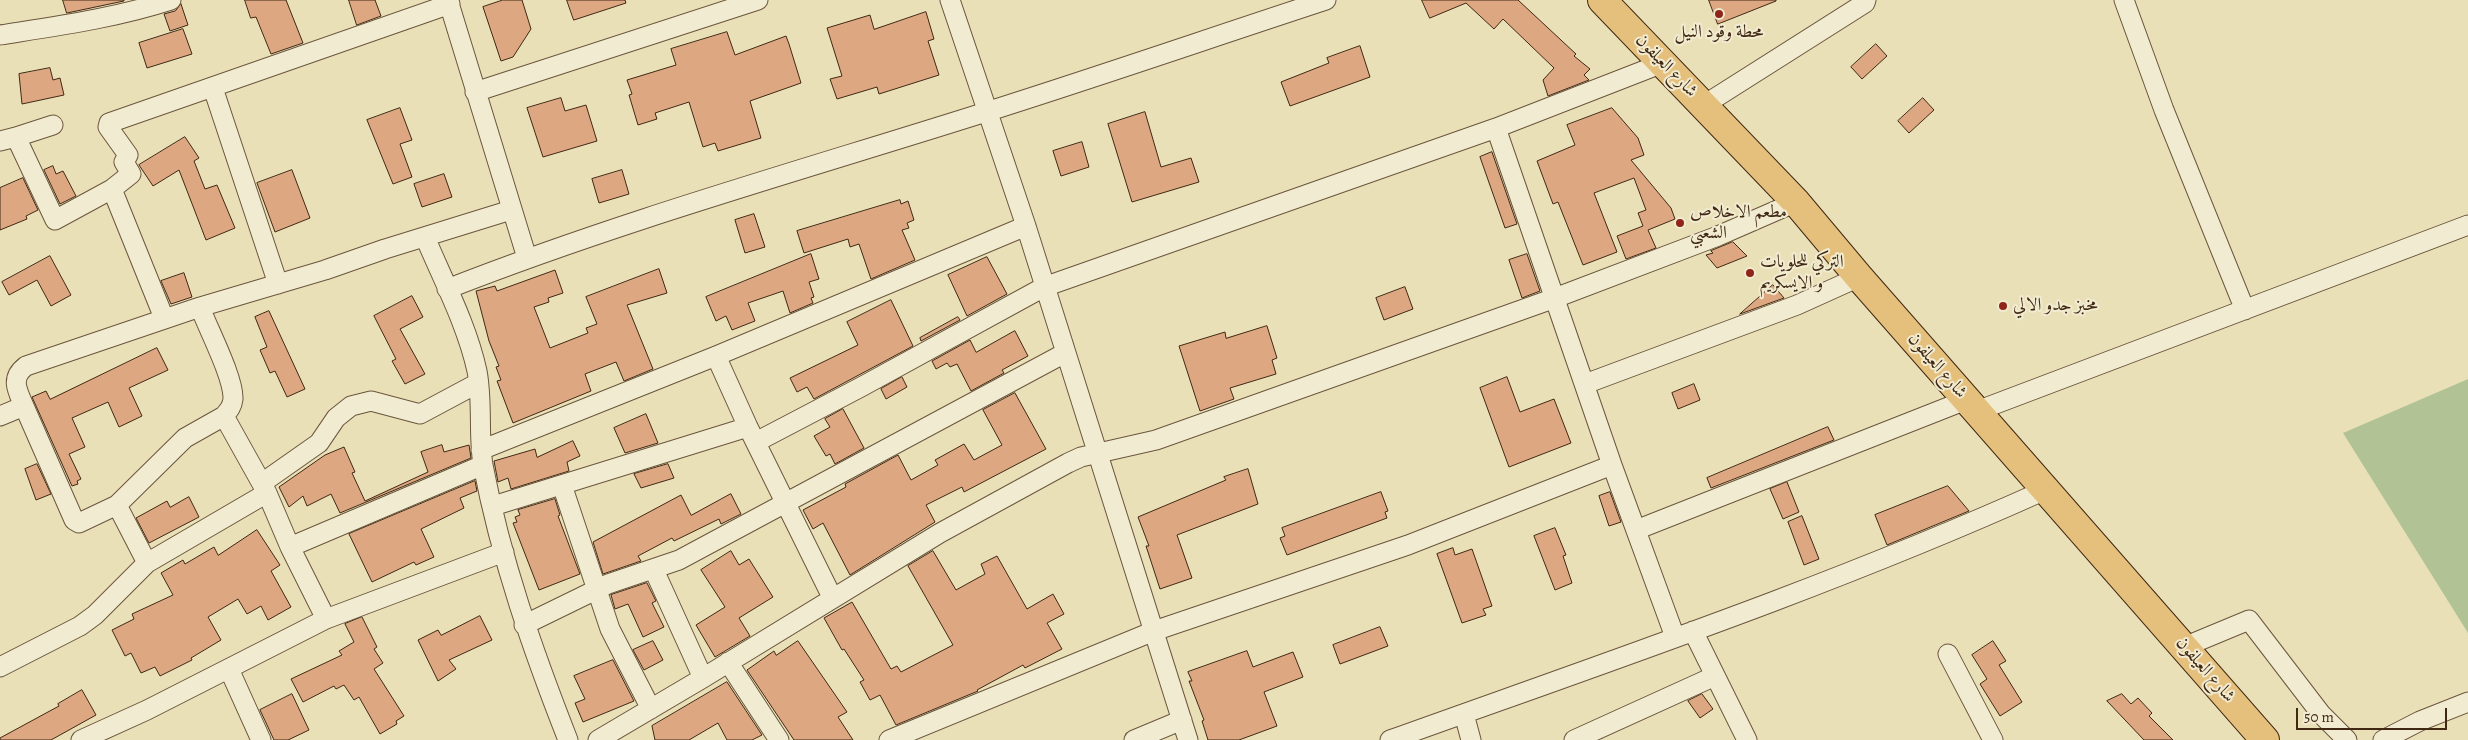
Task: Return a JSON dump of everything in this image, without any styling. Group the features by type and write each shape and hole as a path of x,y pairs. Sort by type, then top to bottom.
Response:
{"highway":[{"name":"شارع العيلفون","path":"1602,0 1796,202 1971,406 2265,740"}],"street":[{"path":"0,35 138,10 171,0"},
{"path":"475,92 758,0"},
{"path":"950,0 1026,226 1188,740"},
{"path":"447,289 527,258 856,152 987,112 1326,0"},
{"path":"1704,105 1866,3 1866,0"},
{"path":"2124,0 2164,110 2245,310"},
{"path":"53,125 8,139 55,220 112,189 131,174 124,162 128,155 108,126 109,123 213,88 449,2 527,258"},
{"path":"493,506 562,485 752,435 861,387 1044,287 1496,128 1663,63"},
{"path":"213,88 278,284"},
{"path":"1496,128 1612,465 1675,637"},
{"path":"112,189 164,318"},
{"path":"598,740 940,533 1053,470 1081,457 1156,440 1555,298 1718,236 1796,202"},
{"path":"200,307 230,384 233,398 231,408 224,416 185,438 117,505 79,523 74,520 15,382 16,376 26,366 164,318 512,210"},
{"path":"1636,530 1971,406 2245,310 2468,225"},
{"path":"290,547 482,457 716,356 1026,226"},
{"path":"425,237 473,357 478,384 482,457 504,552 524,625 568,740"},
{"path":"1585,384 1797,305 1859,277"},
{"path":"524,625 608,584 679,560 1065,354"},
{"path":"716,356 752,435 832,597"},
{"path":"0,667 80,626 95,615 148,563 264,488 319,443 336,418 351,406 371,400 420,414 478,384"},
{"path":"0,416 24,406"},
{"path":"224,416 264,488 290,547 326,619"},
{"path":"889,740 1154,631 1408,545 1612,465"},
{"path":"562,485 610,629 651,708"},
{"path":"1390,740 1693,631 1948,534 2045,490"},
{"path":"117,505 148,563"},
{"path":"81,740 229,670 326,619 504,552"},
{"path":"654,570 703,678"},
{"path":"2184,647 2249,620 2312,702 2348,740"},
{"path":"1693,631 1747,740"},
{"path":"1948,654 1993,740"},
{"path":"728,662 780,740"},
{"path":"229,670 261,740"},
{"path":"1574,740 1715,676"},
{"path":"2383,740 2428,718 2468,702"},
{"path":"1464,714 1471,740"},
{"path":"1134,740 1182,720"}],"green space":[{"path":"2468,379 2468,633 2343,433"}],"building":[{"path":"63,0 124,0 124,1 67,13"},
{"path":"245,0 286,0 303,43 271,54 256,17 251,18"},
{"path":"349,0 375,0 381,16 357,25"},
{"path":"503,0 522,0 531,29 513,57 501,61 483,7"},
{"path":"567,0 625,0 626,3 574,20"},
{"path":"1422,0 1518,0 1576,54 1574,56 1590,69 1584,75 1589,80 1548,96 1543,80 1554,68 1503,19 1494,29 1466,3 1430,18"},
{"path":"1709,0 1776,0 1776,1 1718,24"},
{"path":"181,4 188,25 170,31 164,14 175,11"},
{"path":"926,12 934,39 928,41 939,75 879,94 877,87 837,99 830,79 842,76 827,28 870,15 874,29"},
{"path":"183,29 192,54 147,68 139,43"},
{"path":"727,32 735,55 786,36 789,44 801,83 750,101 761,138 718,151 715,143 703,147 689,102 655,113 657,119 638,125 629,95 632,94 627,80 676,65 671,49"},
{"path":"1876,44 1887,56 1862,79 1851,67"},
{"path":"1360,46 1370,77 1290,106 1281,82 1329,63 1327,58"},
{"path":"50,68 53,80 60,78 64,95 22,104 19,74"},
{"path":"561,98 565,111 586,105 597,141 543,157 527,108"},
{"path":"1923,98 1934,110 1909,133 1898,121"},
{"path":"400,108 412,140 400,144 412,177 393,184 367,120"},
{"path":"1612,108 1638,138 1644,155 1631,160 1671,208 1675,219 1648,230 1656,248 1626,259 1617,236 1643,226 1638,213 1646,210 1634,178 1594,193 1617,252 1583,265 1558,202 1553,204 1537,161 1575,145 1567,125"},
{"path":"1145,112 1161,167 1191,158 1199,182 1132,202 1108,124"},
{"path":"185,137 199,158 194,161 205,189 217,185 235,228 206,240 179,170 153,186 139,165"},
{"path":"1082,142 1089,167 1061,176 1053,151"},
{"path":"1492,152 1517,224 1505,228 1480,157"},
{"path":"53,166 56,174 63,171 76,196 60,204 44,170"},
{"path":"292,170 310,218 275,232 257,183"},
{"path":"622,170 629,194 599,203 592,179"},
{"path":"444,174 452,197 422,207 414,184"},
{"path":"23,178 38,210 26,216 27,219 0,230 0,188"},
{"path":"900,200 901,204 908,201 914,220 907,223 909,228 902,230 915,260 871,279 859,244 850,247 848,239 804,253 797,231"},
{"path":"754,214 765,247 745,253 735,220"},
{"path":"1733,242 1747,256 1717,268 1706,255"},
{"path":"811,254 819,279 809,282 814,297 811,298 813,303 790,313 783,291 748,303 755,321 732,330 726,316 716,321 706,297"},
{"path":"1527,254 1540,291 1522,298 1509,260"},
{"path":"50,256 71,295 51,306 37,280 9,295 2,282"},
{"path":"987,257 1007,294 967,316 948,275"},
{"path":"659,269 667,293 627,305 653,369 624,381 616,362 585,374 591,391 513,423 497,381 501,380 496,367 499,366 489,341 476,291 495,286 497,291 555,270 563,293 548,298 549,302 534,307 550,348 588,333 586,328 597,324 586,297"},
{"path":"184,273 192,297 171,304 161,281"},
{"path":"1773,285 1784,298 1740,314"},
{"path":"1405,287 1413,309 1384,320 1376,298"},
{"path":"412,296 423,317 400,329 425,374 405,384 392,361 396,359 374,316"},
{"path":"891,300 913,346 814,399 807,387 797,392 790,378 858,345 847,322"},
{"path":"269,311 305,389 287,397 275,371 270,373 260,350 267,347 255,317"},
{"path":"958,317 960,320 921,341 920,338"},
{"path":"1267,326 1277,358 1272,360 1276,374 1230,388 1234,399 1200,411 1179,346 1225,332 1226,338"},
{"path":"1015,331 1028,356 1002,370 1004,373 971,391 957,364 950,367 947,363 936,369 932,361 970,340 976,352"},
{"path":"157,348 168,370 129,388 142,416 119,427 108,402 72,418 85,447 69,454 81,479 77,481 78,484 72,486 32,397 46,391 50,399"},
{"path":"902,377 907,387 886,399 881,389"},
{"path":"1507,377 1520,412 1554,399 1571,443 1509,467 1480,388"},
{"path":"1694,384 1700,400 1678,409 1672,393"},
{"path":"1015,393 1046,449 964,492 962,487 926,505 935,522 850,575 823,523 813,529 803,510 846,487 845,484 898,455 911,480 938,465 935,460 964,444 974,460 1002,445 983,410"},
{"path":"843,409 864,448 835,464 830,454 826,456 814,436 830,427 825,419"},
{"path":"646,414 658,443 625,453 614,428"},
{"path":"1828,427 1834,440 1711,488 1707,478"},
{"path":"573,441 580,456 567,462 569,471 511,489 508,478 498,482 494,461 535,449 537,457"},
{"path":"442,445 444,452 469,445 471,458 340,513 331,494 307,506 303,496 289,507 279,487 325,455 344,447 355,472 352,473 365,501 428,472 421,452"},
{"path":"37,464 51,494 36,500 25,469"},
{"path":"668,464 674,478 641,488 634,474"},
{"path":"1248,469 1258,504 1177,535 1192,578 1160,589 1146,546 1149,546 1138,517 1226,480 1224,477"},
{"path":"475,481 477,491 460,498 464,508 421,529 434,557 416,565 414,562 372,582 349,534"},
{"path":"1787,482 1799,512 1783,519 1770,489"},
{"path":"1948,486 1969,511 1887,545 1875,515"},
{"path":"1381,492 1388,511 1385,512 1387,518 1287,555 1280,538 1285,536 1282,528"},
{"path":"1610,492 1621,522 1609,526 1599,496"},
{"path":"731,494 741,514 721,524 719,519 674,541 672,538 638,556 641,561 603,574 593,542 681,495 691,515"},
{"path":"189,497 199,517 149,543 136,518 167,501 170,507"},
{"path":"555,499 560,515 558,516 580,574 539,590 513,523 517,522 515,517 520,515 518,510"},
{"path":"1802,516 1819,559 1804,565 1788,522"},
{"path":"1555,528 1566,555 1563,556 1572,583 1555,590 1534,536"},
{"path":"257,530 280,565 271,571 291,607 268,620 261,606 247,614 238,599 208,617 221,640 191,658 192,660 160,676 155,667 141,673 131,653 125,656 112,630 134,619 132,614 173,595 161,573 183,560 185,564 214,547 218,555"},
{"path":"1453,548 1455,555 1472,549 1492,606 1483,609 1486,615 1462,623 1437,554"},
{"path":"731,551 739,565 749,559 773,597 739,618 750,636 715,657 696,625 725,607 701,570"},
{"path":"933,551 956,590 985,574 981,564 997,556 1027,609 1053,594 1064,614 1047,623 1062,649 1025,668 1023,665 978,691 896,725 880,695 870,700 860,682 864,680 844,649 842,650 824,618 852,602 891,669 897,666 901,672 953,645 908,566"},
{"path":"647,583 656,601 652,603 664,627 643,637 628,604 615,609 611,595"},
{"path":"480,616 492,640 449,660 456,669 438,681 418,640 438,630 441,635"},
{"path":"362,617 377,647 374,649 383,663 374,669 404,716 396,721 397,724 380,734 359,697 354,700 344,685 336,689 334,686 303,702 291,679 342,655 339,651 354,642 345,624"},
{"path":"1380,627 1388,646 1340,664 1333,645"},
{"path":"653,641 663,660 644,670 633,650"},
{"path":"798,641 847,712 838,717 853,740 794,740 747,670 774,651 776,655"},
{"path":"1993,641 2006,661 1999,665 2022,702 2000,716 1980,684 1987,679 1972,655"},
{"path":"1247,651 1253,667 1293,652 1303,677 1264,692 1277,726 1239,740 1208,740 1202,721 1204,720 1189,681 1192,681 1188,672"},
{"path":"613,660 634,701 583,722 575,703 585,699 574,676"},
{"path":"727,682 762,735 752,740 727,740 718,723 689,740 655,740 652,726"},
{"path":"82,690 96,715 51,740 0,740 0,738 59,706 58,704"},
{"path":"292,694 309,730 288,740 274,740 260,710"},
{"path":"1702,694 1713,709 1700,718 1688,701"},
{"path":"2122,694 2131,704 2138,698 2152,713 2149,716 2173,740 2144,740 2107,701"}],"place":[{"name":"محطة وقود النيل","path":"1719,14"},
{"name":"مطعم الاخلاص الشعبي","path":"1680,223"},
{"name":"التركي للحلويات و الايسكريم","path":"1750,273"},
{"name":"مخبز جدو الالي","path":"2003,306"}]}
